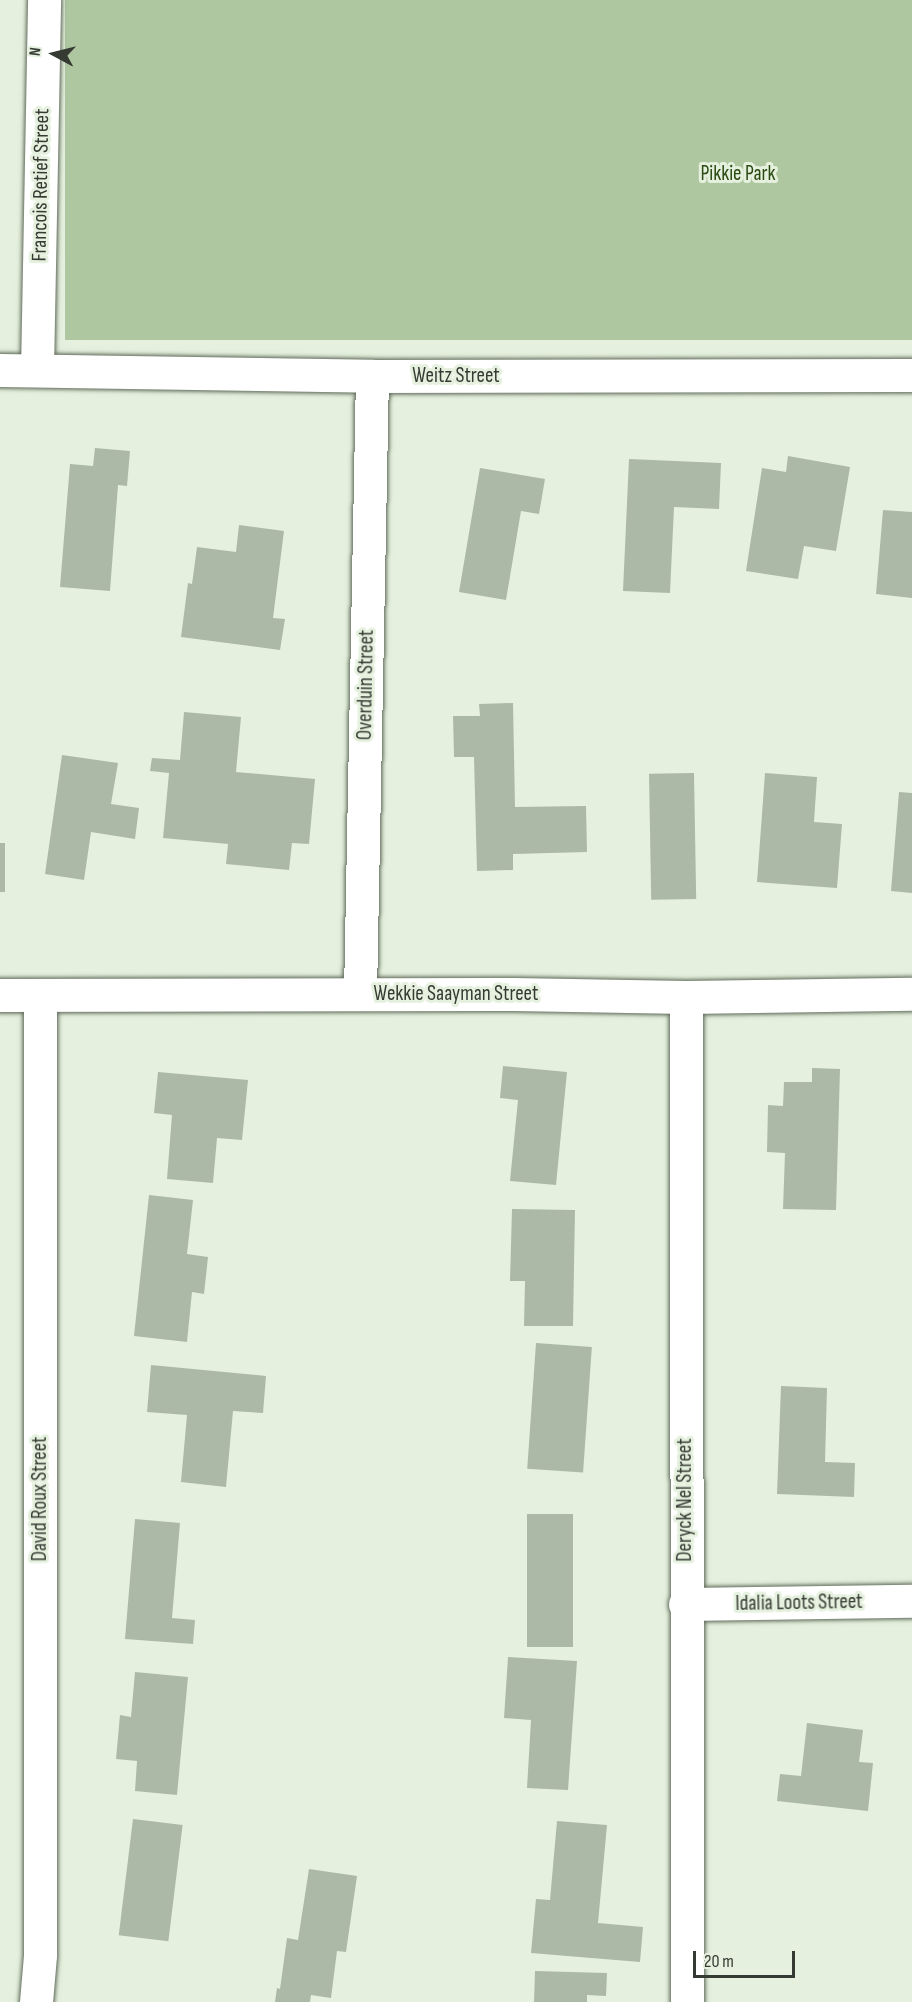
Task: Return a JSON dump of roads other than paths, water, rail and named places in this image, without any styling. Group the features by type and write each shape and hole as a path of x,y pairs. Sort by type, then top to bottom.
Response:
{"street":[{"name":"Francois Retief Street","path":"37,370 44,0"},
{"name":"Weitz Street","path":"0,370 372,376 912,375"},
{"name":"Overduin Street","path":"360,994 372,376"},
{"name":"Wekkie Saayman Street","path":"0,994 686,997 912,994"},
{"name":"David Roux Street","path":"36,2002 40,1955 40,995"},
{"name":"Deryck Nel Street","path":"686,997 687,2002"},
{"name":"Idalia Loots Street","path":"685,1604 912,1601"}],"park label":[{"name":"Pikkie Park","path":"738,174"}]}
